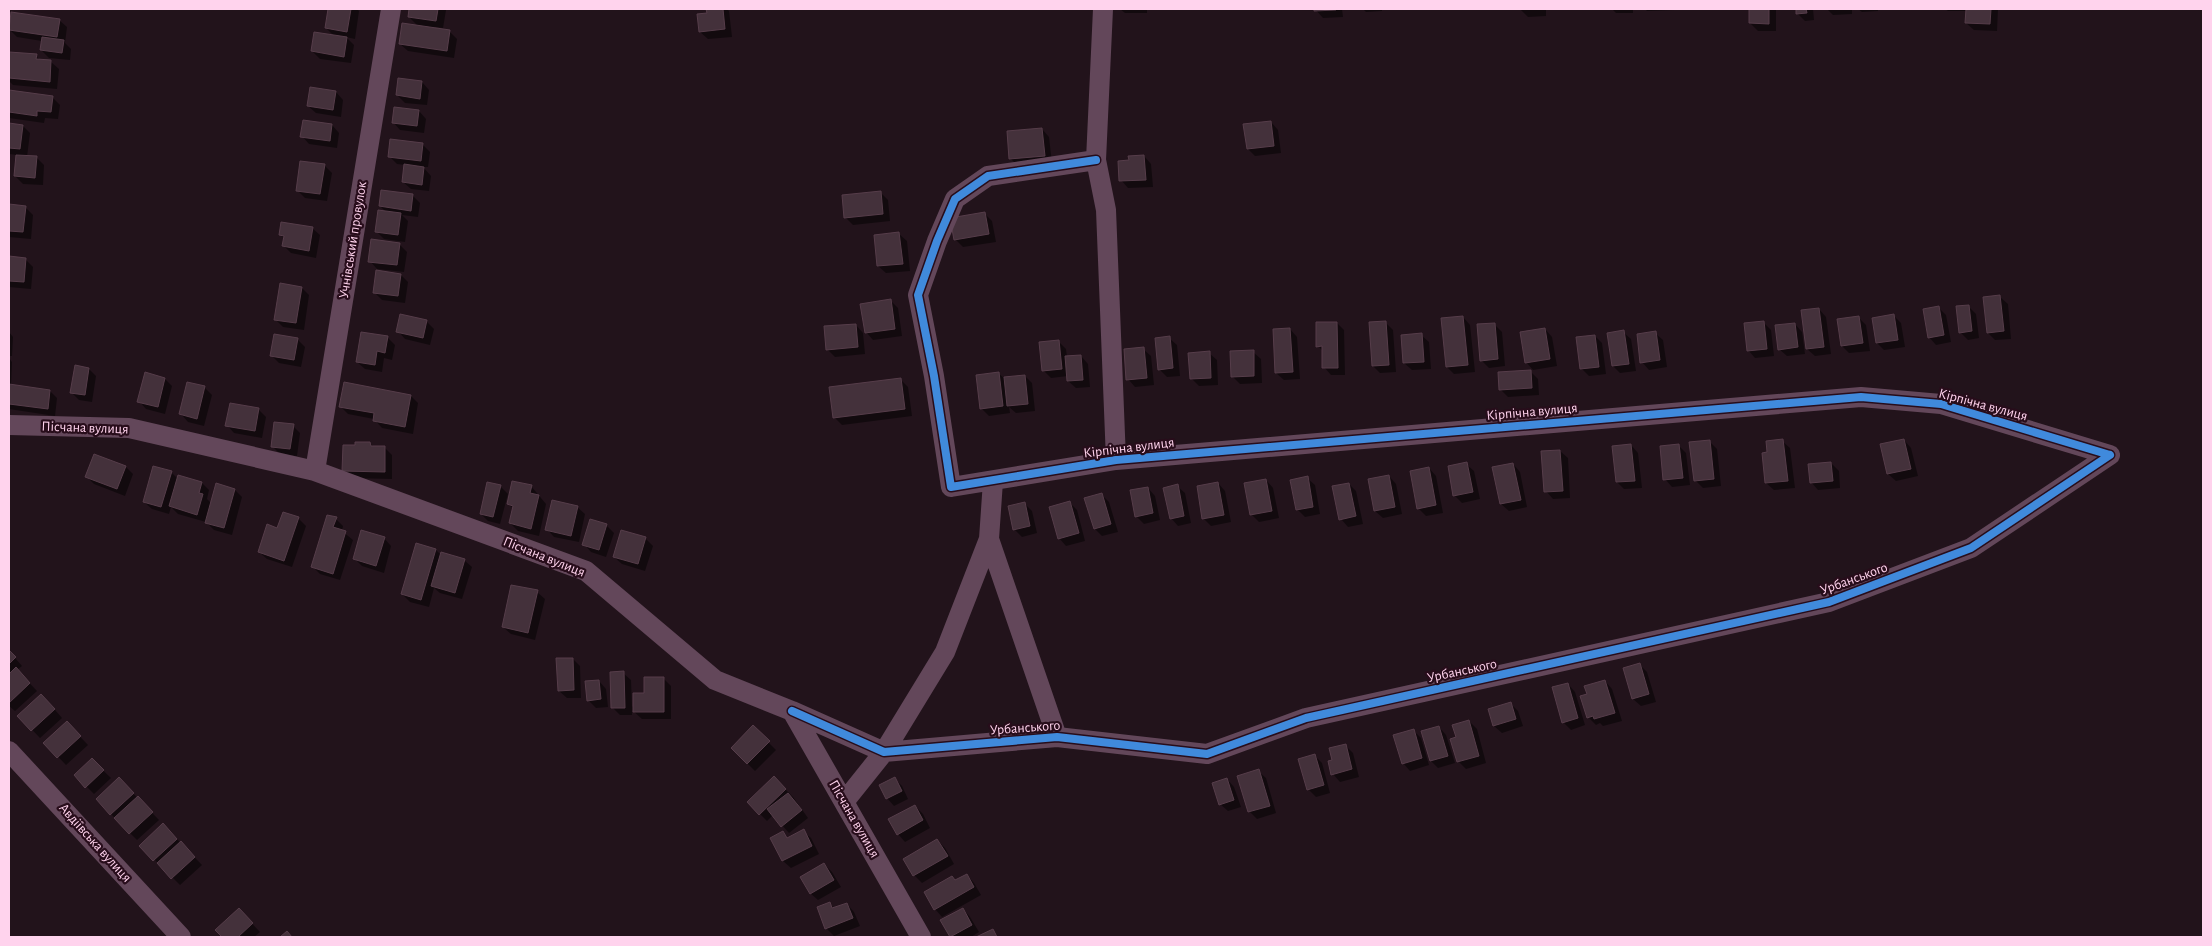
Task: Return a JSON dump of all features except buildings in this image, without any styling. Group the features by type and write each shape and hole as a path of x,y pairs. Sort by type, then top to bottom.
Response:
{"street":[{"name":"Учнівський провулок","path":"315,471 392,9"},
{"path":"1103,9 1096,160 1106,210 1116,460"},
{"name":"Кiрпiчна вулиця","path":"1096,160 988,176 956,199 937,240 918,295 934,376 951,488 1116,460 1861,397 1941,404 2110,455"},
{"name":"Пiсчана вулиця","path":"9,425 129,428 315,471 586,571 715,680 792,711 921,937"},
{"name":"Урбанського","path":"792,711 884,752 1057,737 1207,754 1306,718 1830,602 1971,548 2110,455"},
{"path":"844,802 884,752 945,652 989,539 993,480"},
{"path":"989,539 1057,737"},
{"name":"Авдіївська вулиця","path":"9,750 181,937"}],"cycle path":[{"path":"1096,160 988,176 955,199 937,241 918,295 934,376 951,487 1116,460 1861,397 1941,404 2110,455"},
{"path":"792,711 884,752 1057,737 1207,754 1306,718 1829,602 1971,548 2110,455"}]}
